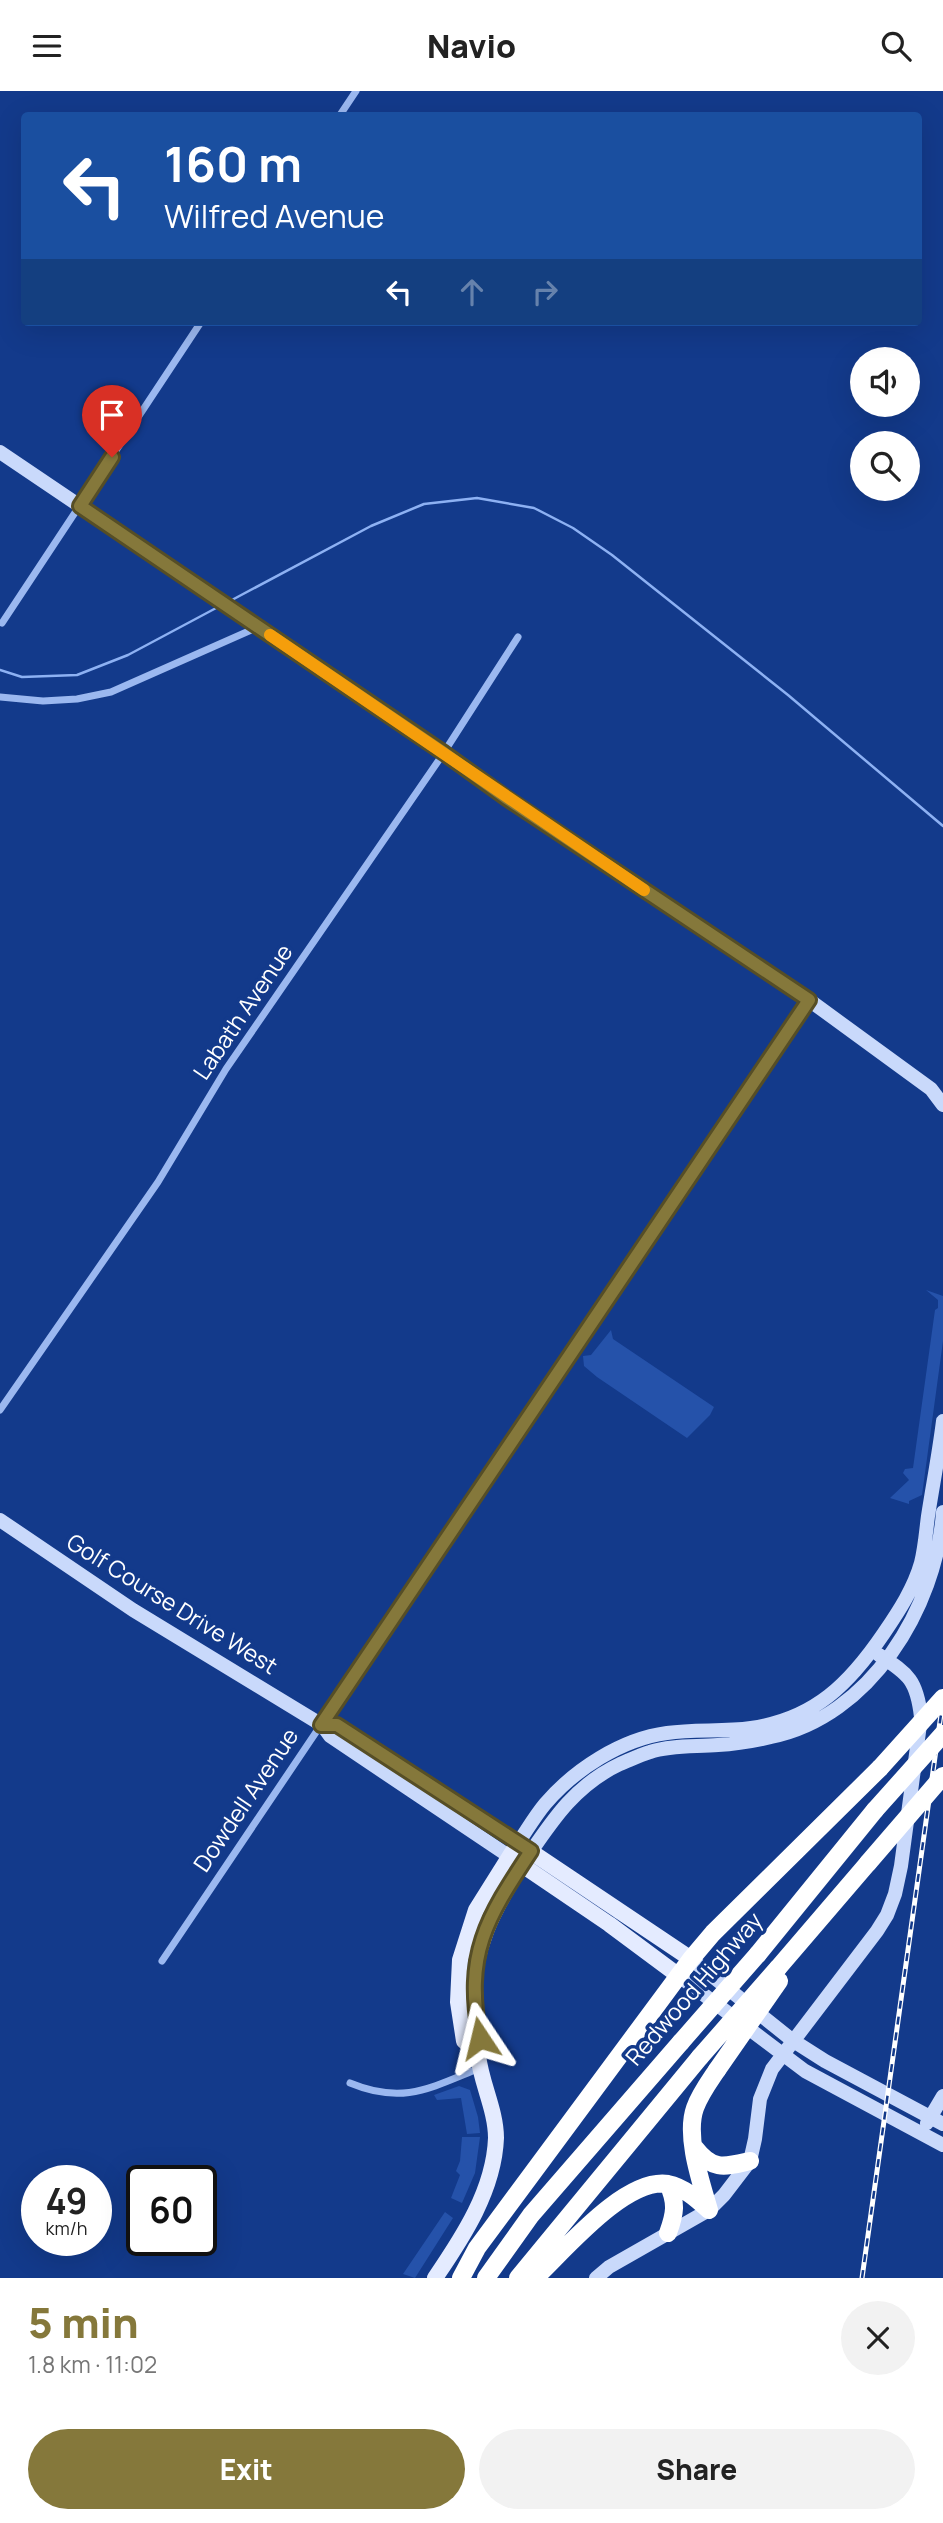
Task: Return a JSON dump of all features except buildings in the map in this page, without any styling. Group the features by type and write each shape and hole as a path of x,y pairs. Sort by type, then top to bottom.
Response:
{"highway":[{"path":"461,2278 477,2248 691,1959 713,1933 880,1768 943,1698"},
{"name":"Redwood Highway","path":"486,2278 531,2215 758,1954 875,1810 943,1734"},
{"path":"709,2210 692,2127 695,2110 717,2070 781,1971 943,1776"},
{"path":"518,2278 700,2057 781,1971"},
{"path":"695,2148 705,2161 716,2166 726,2167 750,2161"},
{"path":"535,2278 625,2196 639,2189 668,2184 694,2196 709,2210"},
{"path":"668,2184 676,2207 668,2233"}],"main road":[{"path":"520,1854 691,1959"},
{"path":"520,1854 678,1976"},
{"path":"435,2278 477,2209 491,2173 496,2136 479,2060 480,2038 474,2006 474,1984 485,1929 520,1854"}],"street":[{"path":"342,112 356,91"},
{"path":"2,623 198,326"},
{"path":"0,452 444,753 516,805 809,1000 931,1089 943,1105"},
{"path":"0,697 43,701 77,699 111,692 252,622"},
{"name":"Labath Avenue","path":"0,1410 158,1182 226,1069 444,753 518,636"},
{"name":"Dowdell Avenue","path":"162,1961 809,1000"},
{"path":"816,1713 859,1669 910,1591 920,1564 943,1421"},
{"path":"520,1854 566,1802 615,1759 719,1738 816,1713 857,1693 886,1659 918,1607 935,1563 943,1512"},
{"name":"Golf Course Drive West","path":"0,1520 133,1609 321,1725 337,1725 520,1854"},
{"path":"596,2278 609,2267 709,2210 723,2195 750,2161 765,2081 792,2040 887,1915 901,1866 921,1717 919,1695 913,1680 872,1650"},
{"path":"691,1959 792,2040 825,2061 936,2120"},
{"path":"678,1976 805,2071 943,2145"},
{"path":"350,2083 368,2091 391,2095 421,2092 479,2060"},
{"path":"921,2133 936,2120 943,2097"}],"shaded area":[{"path":"926,1290 943,1296 943,1341 922,1495 909,1501 909,1504 890,1498 909,1480 903,1473 905,1469 913,1468 935,1310 938,1308 938,1300"},
{"path":"611,1330 613,1339 714,1407 710,1415 687,1438 584,1366 583,1356 591,1355"},
{"path":"459,2086 470,2090 480,2133 467,2134 461,2098 437,2100 434,2095"},
{"path":"462,2137 480,2137 475,2173 462,2203 451,2198 460,2175 456,2171 460,2161"},
{"path":"445,2212 453,2218 415,2278 403,2274"}],"waterway":[{"path":"230,601 371,526 424,504 477,498 534,508 573,528 612,555 788,695 943,826"},
{"path":"0,670 22,677 77,675 128,655 218,607"}],"railway":[{"path":"862,2278 943,1700"}],"slow traffic":[{"path":"270,635 644,890"}],"route":[{"path":"112,457 80,506 505,797 809,1000 753,1087 321,1725 337,1725 531,1851 498,1903 479,1949 474,2006 480,2038"}]}
